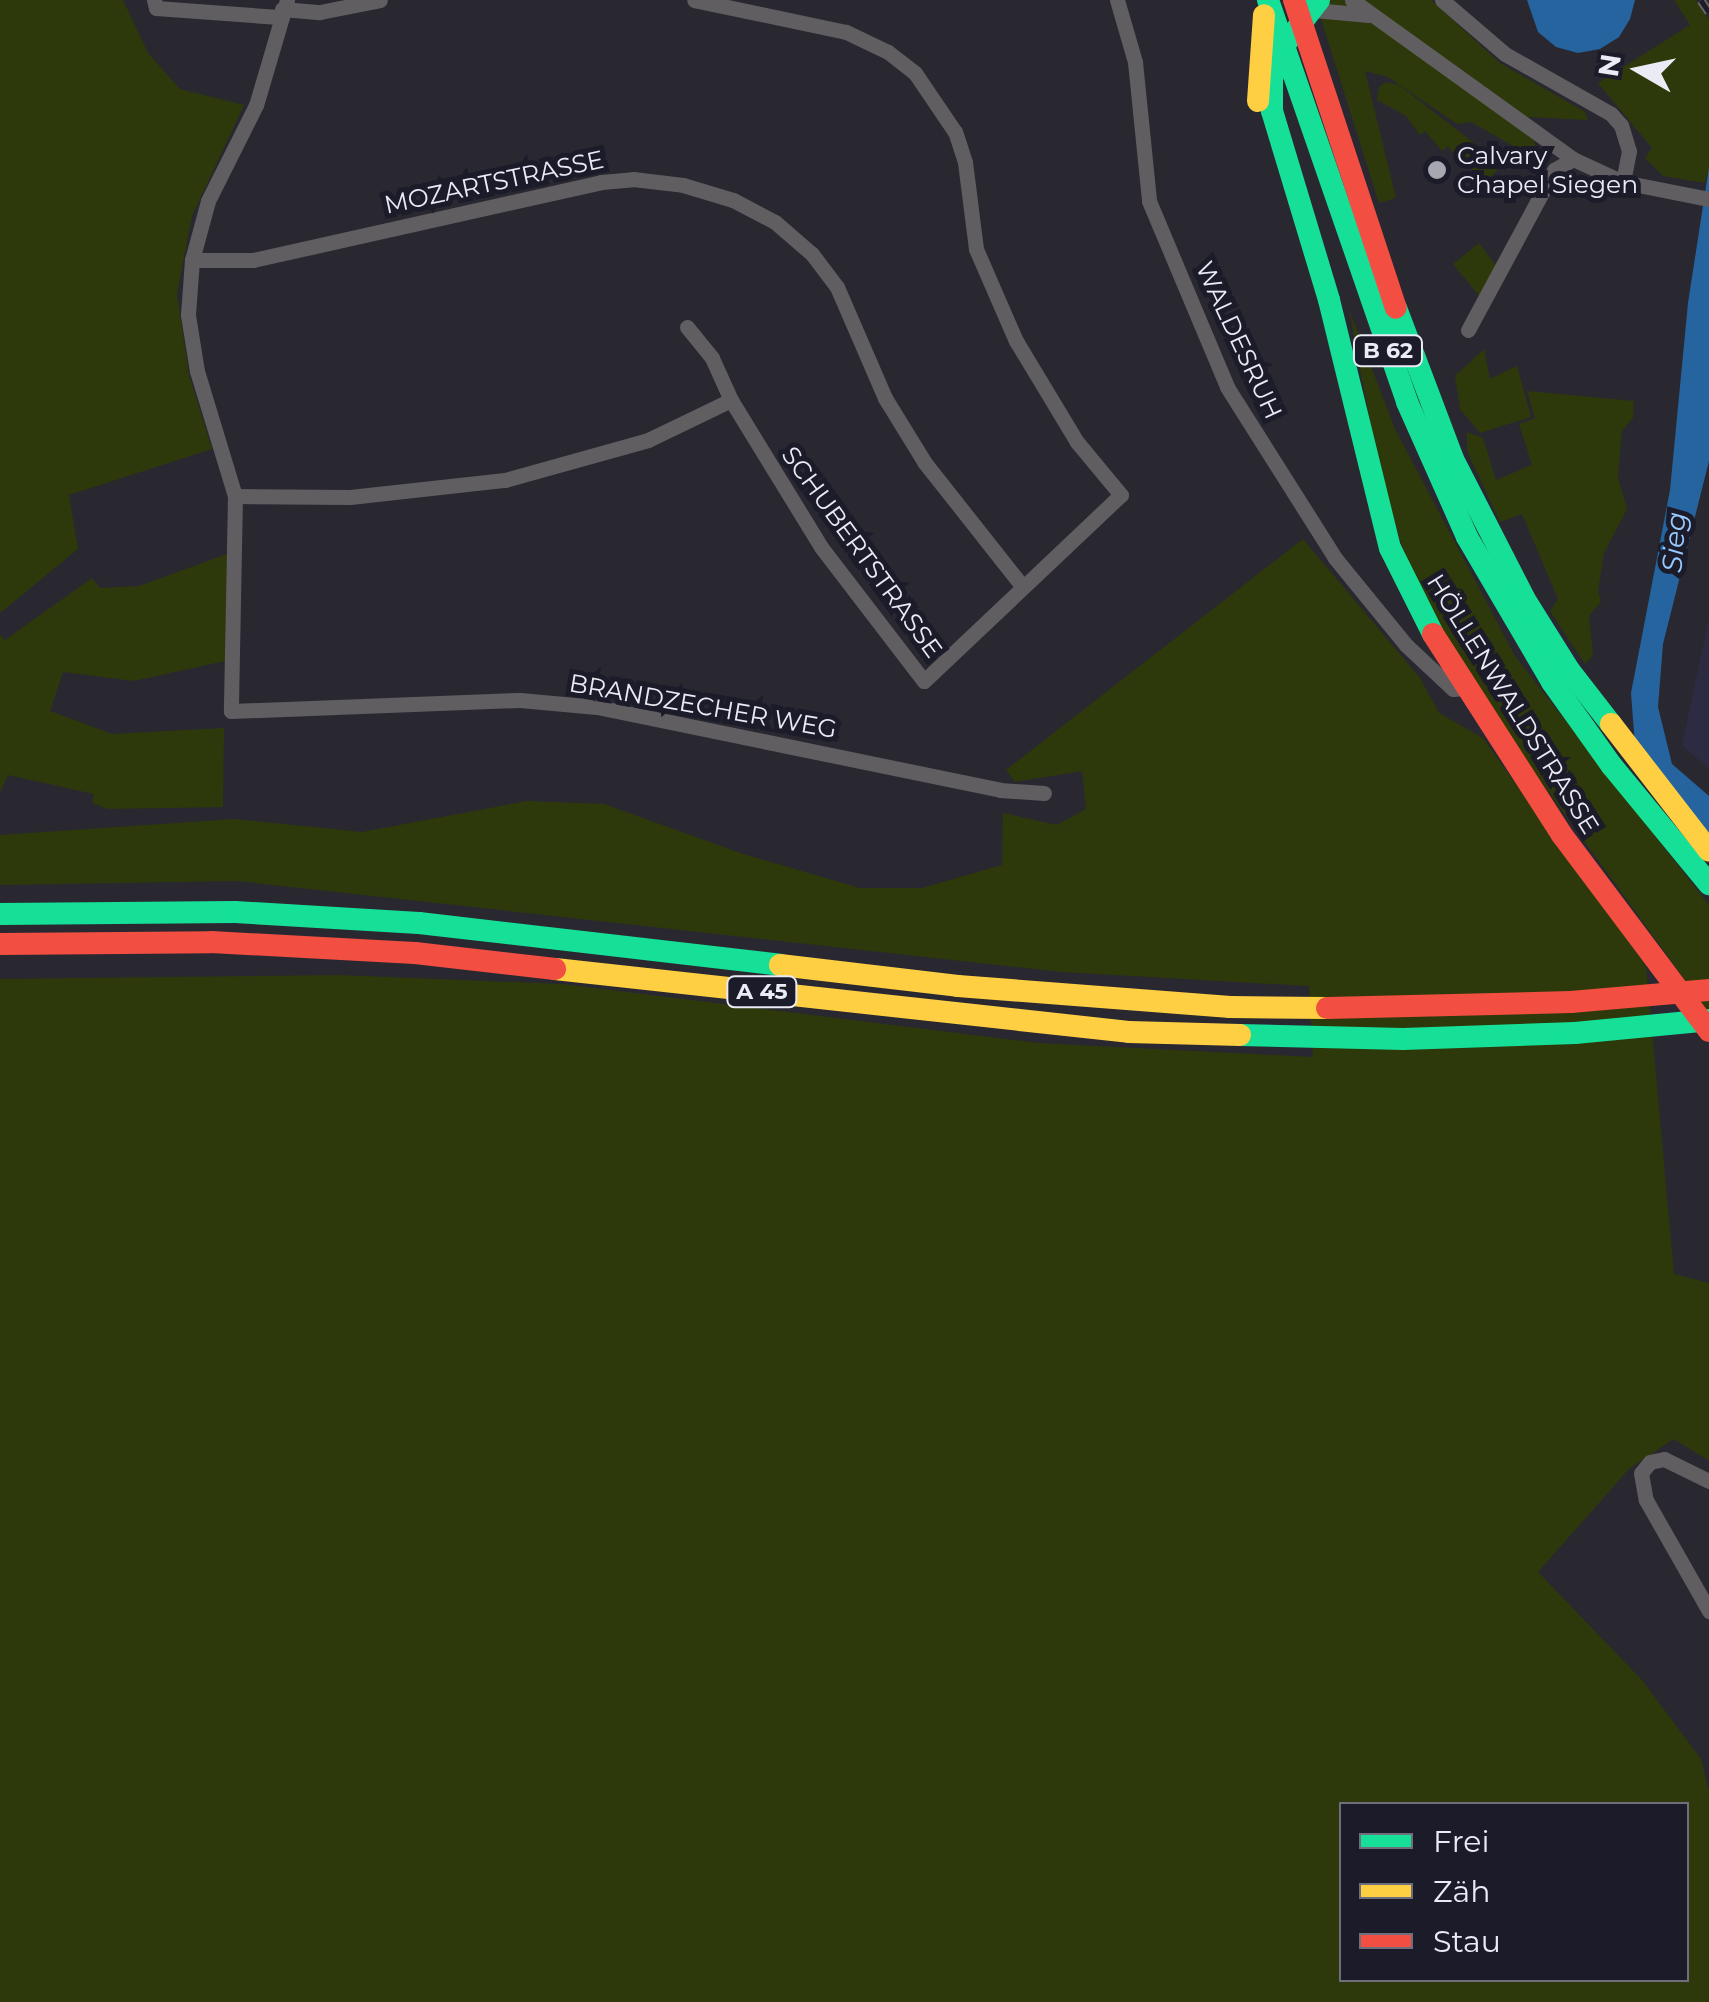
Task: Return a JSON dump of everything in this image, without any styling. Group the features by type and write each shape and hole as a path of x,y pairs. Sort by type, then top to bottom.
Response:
{"main road":[{"name":"HÖLLENWALDSTRASSE","path":"1306,8 1276,65 1271,95 1276,131 1330,300 1390,548 1417,610 1465,688 1600,891 1709,1031"},
{"path":"1262,11 1283,23 1306,8"},
{"name":"B 62","path":"1306,8 1403,330 1453,459 1561,676 1612,766 1709,884"},
{"name":"HÖLLENWALDSTRASSE","path":"1262,11 1257,96 1265,144 1271,168 1313,254"},
{"name":"B 62","path":"1262,11 1420,436 1467,538 1561,676 1709,852"},
{"name":"A 45","path":"0,914 216,912 420,923 958,986 1230,1007 1400,1009 1571,1002 1709,990"},
{"name":"A 45","path":"0,944 211,942 415,953 1022,1022 1231,1036 1403,1039 1575,1032 1709,1020"}],"street":[{"path":"154,0 156,8 283,8 320,12 380,0"},
{"path":"694,0 846,32 888,52 915,73 938,101 964,162 976,249 1016,341 1077,442 1121,495 1023,588"},
{"name":"WALDESRUH","path":"1116,0 1136,62 1149,202 1227,387 1268,459 1335,558 1406,645 1452,689 1465,688"},
{"path":"1352,0 1573,159 1624,182 1709,199"},
{"path":"1442,0 1505,54 1610,114 1622,125 1629,151 1624,182"},
{"path":"283,8 256,105 208,201 192,260 188,315 198,371 235,496 350,496 505,480 648,440 731,400"},
{"path":"1306,8 1378,17"},
{"path":"1468,330 1554,170 1573,159"},
{"name":"MOZARTSTRASSE","path":"192,260 253,260 601,182 683,185 733,200 776,222 837,287 885,398 925,464 1023,588"},
{"name":"SCHUBERTSTRASSE","path":"688,327 712,358 731,400 822,547 924,681 1023,588"},
{"name":"BRANDZECHER WEG","path":"235,496 231,711 520,700 578,706 1000,790 1044,793"},
{"path":"1709,1481 1664,1459 1650,1462 1641,1473 1646,1500 1709,1611"}],"shaded area":[{"path":"1709,618 1709,769 1682,745"}],"green space":[{"path":"0,0 123,0 148,53 180,89 244,105 192,216 177,294 189,375 212,449 69,495 78,549 0,613"},
{"path":"1315,0 1431,0 1500,63 1585,112 1588,120 1529,117 1536,150 1531,156 1471,122 1457,124 1388,77 1365,71 1396,198 1379,203"},
{"path":"1674,0 1696,0 1709,19 1709,168 1704,183 1663,176 1645,158 1652,148 1598,83 1690,25"},
{"path":"1386,82 1399,85 1479,147 1504,156 1495,173 1486,180 1478,176 1460,154 1456,156 1448,146 1442,151 1425,131 1420,135 1406,116 1377,100 1379,87"},
{"path":"1479,243 1497,267 1481,298 1453,264"},
{"path":"1349,309 1395,429 1515,656 1709,905 1709,1013 1489,710 1416,595 1377,460"},
{"path":"1484,349 1490,379 1517,366 1531,417 1480,433 1460,409 1455,376"},
{"path":"1527,391 1634,401 1633,418 1622,431 1618,478 1627,509 1604,553 1598,591 1601,602 1589,616 1593,655 1585,664 1550,611 1558,599 1522,514 1500,522 1467,451 1467,432 1483,438 1496,480 1532,465 1519,424 1535,418"},
{"path":"1303,539 1420,678 1439,713 1483,738 1646,966 1674,1274 1709,1283 1709,1461 1674,1439 1629,1469 1538,1572 1642,1680 1701,1759 1709,1791 1709,2002 0,2002 0,979 339,975 562,984 1039,1043 1313,1057 1309,986 1062,972 237,881 0,885 0,835 235,819 362,832 527,801 604,804 743,854 860,888 922,888 1002,865 1003,813 1057,825 1086,809 1082,771 1015,782 1006,770"},
{"path":"227,554 225,661 134,681 63,672 50,711 112,734 224,728 223,807 108,809 92,803 94,794 8,775 0,792 0,635 5,640 92,578 100,588 139,586"}],"water":[{"path":"1527,0 1635,0 1619,37 1600,49 1578,53 1556,47 1538,32"},
{"name":"Sieg","path":"1709,167 1709,461 1663,644 1658,707 1672,764 1709,796 1709,843 1636,759 1631,693 1670,490 1688,303"}],"railway":[{"path":"1701,0 1709,12"}],"traffic: fast":[{"path":"1268,0 1407,402 1467,537 1552,682 1612,766 1709,884"},
{"path":"1319,0 1282,48 1272,79 1272,111 1329,300 1390,548 1433,634"},
{"path":"1396,308 1453,459 1524,598 1569,670 1611,724"},
{"path":"0,914 235,912 419,923 780,965"},
{"path":"1240,1035 1403,1039 1575,1033 1709,1020"}],"traffic: slow":[{"path":"1258,101 1264,15"},
{"path":"1611,724 1709,851"},
{"path":"780,965 958,986 1230,1007 1327,1008"},
{"path":"555,969 1129,1032 1240,1035"}],"traffic: jam":[{"path":"1294,0 1396,308"},
{"path":"1433,634 1562,835 1709,1031"},
{"path":"0,944 211,942 415,953 555,969"},
{"path":"1327,1008 1571,1002 1709,990"}],"place":[{"name":"Calvary Chapel Siegen","path":"1437,170"}]}
